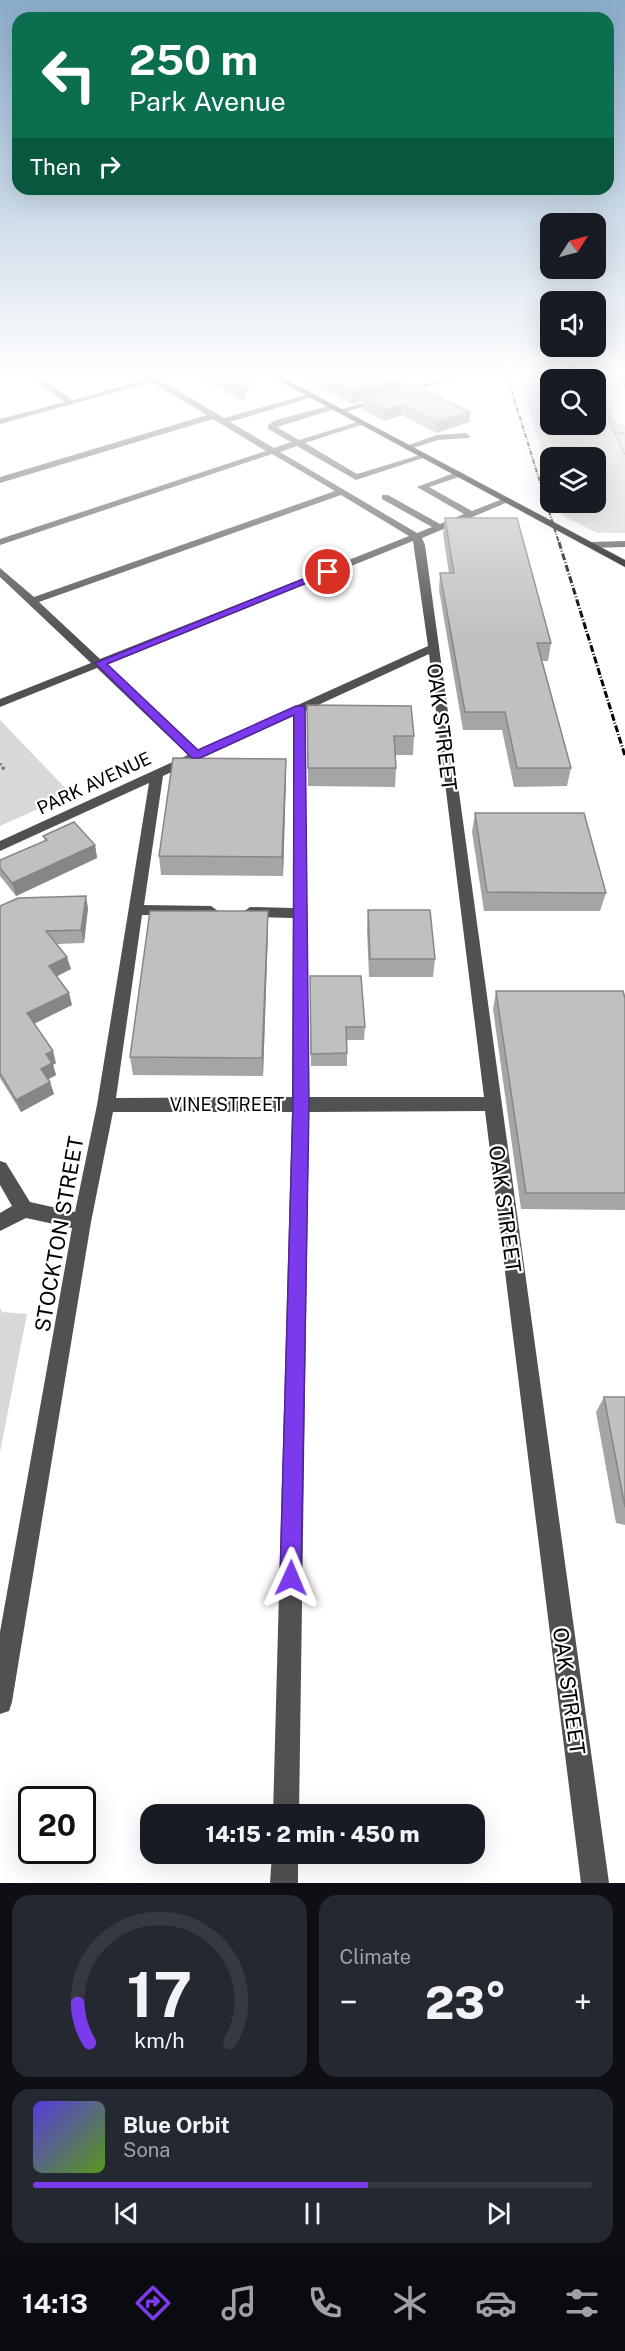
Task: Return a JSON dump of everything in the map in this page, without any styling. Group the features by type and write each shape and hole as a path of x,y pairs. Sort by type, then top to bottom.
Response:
{"main road":[{"path":"434,461 625,564"}],"street":[{"path":"0,480 64,461"},
{"path":"0,542 244,461"},
{"path":"290,461 416,536"},
{"path":"327,461 356,477 405,461"},
{"path":"459,474 423,487 471,514"},
{"path":"32,601 342,492"},
{"path":"385,497 439,527"},
{"path":"0,702 508,500"},
{"name":"OAK STREET","path":"416,536 420,545 595,1883"},
{"path":"591,545 625,544"},
{"path":"0,571 196,755"},
{"name":"PARK AVENUE","path":"0,846 432,648"},
{"path":"286,1804 301,1104 299,708"},
{"name":"STOCKTON STREET","path":"0,1702 82,1222 105,1105 157,773"},
{"path":"136,910 300,913"},
{"name":"VINE STREET","path":"105,1105 492,1104"},
{"path":"0,1169 24,1209"},
{"path":"0,1223 24,1209 82,1222"},
{"path":"284,1883 285,1864"}],"path":[{"path":"0,765 3,768 0,769"}],"shaded area":[{"path":"606,461 625,461 625,533 597,533 561,513 606,513"},
{"path":"0,720 71,794 0,826"},
{"path":"0,1308 2,1312 27,1314 0,1452"}],"building":[{"path":"445,518 517,518 551,643 537,643 571,768 517,768 505,712 465,712 440,573 454,573"},
{"path":"307,705 411,706 414,736 394,736 396,768 308,768"},
{"path":"173,758 286,759 282,857 159,856"},
{"path":"475,813 584,813 606,893 487,892"},
{"path":"74,822 95,845 12,883 0,868 0,860 47,840 43,836"},
{"path":"86,896 81,930 46,931 67,957 49,966 69,993 27,1013 53,1051 46,1054 52,1063 41,1069 50,1082 16,1100 0,1073 0,906 18,898"},
{"path":"368,910 430,910 435,959 370,959"},
{"path":"150,911 268,911 262,1058 130,1057"},
{"path":"310,976 361,976 365,1027 346,1027 347,1053 311,1054"},
{"path":"496,991 623,991 625,998 625,1193 526,1193"},
{"path":"604,1397 625,1397 625,1507"}],"railway":[{"path":"533,461 559,543"},
{"path":"559,542 625,756"}],"route":[{"path":"291,1578 301,1104 299,708 196,755 100,663 328,572"}]}
